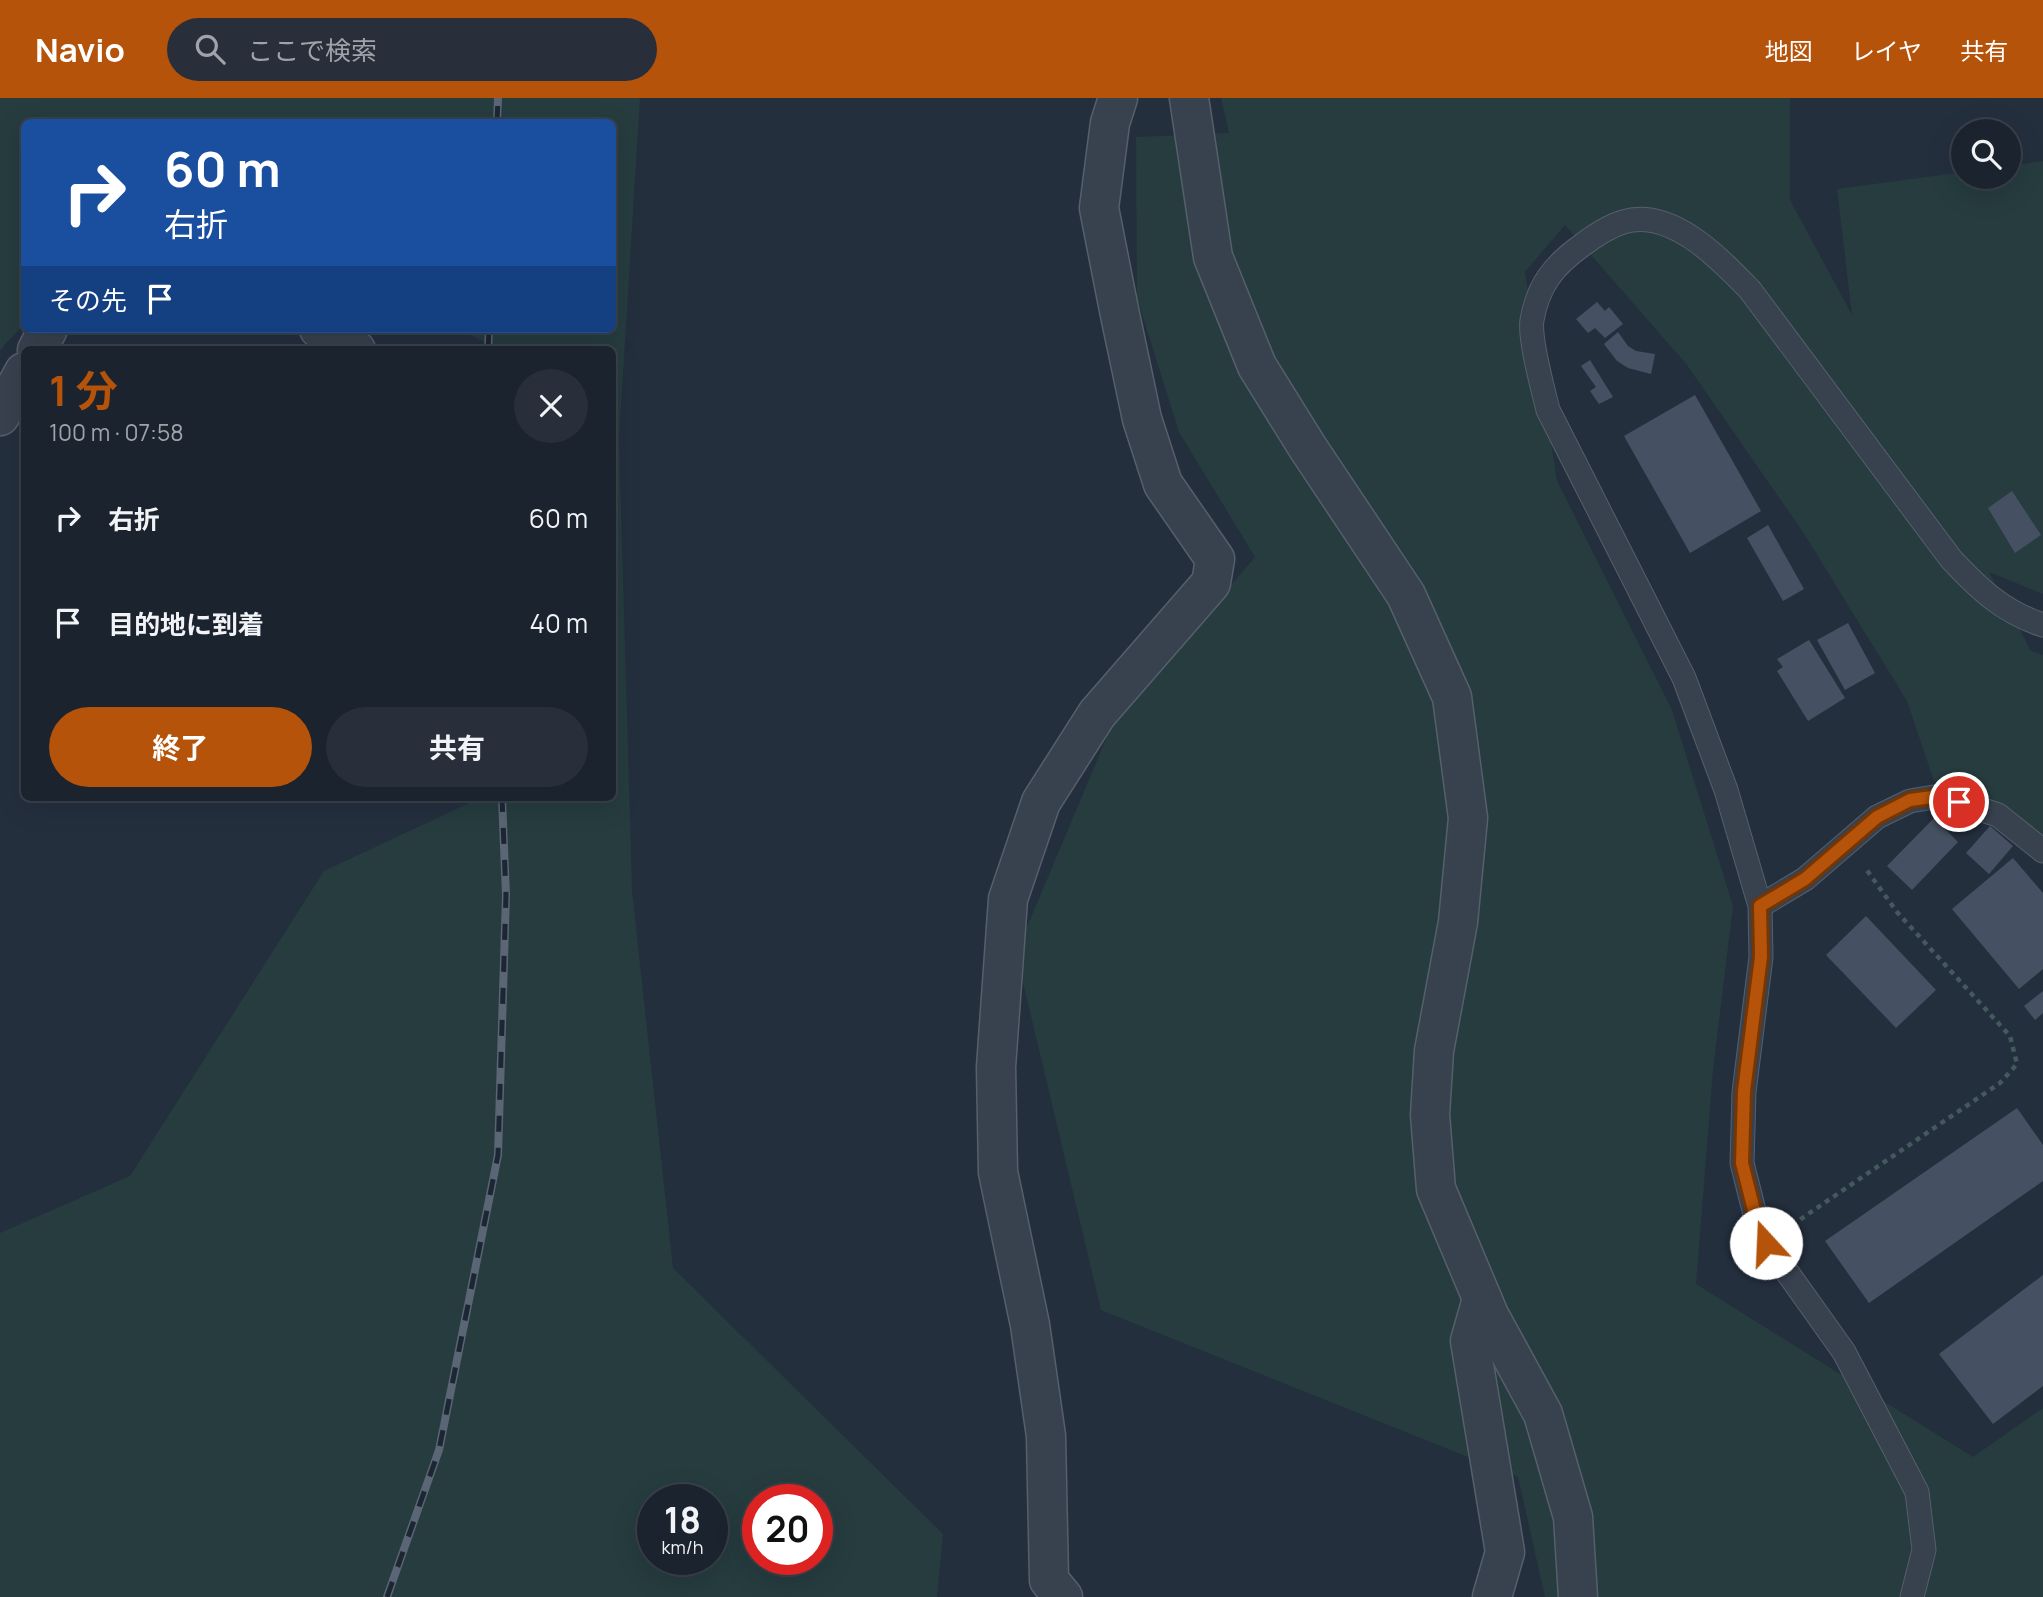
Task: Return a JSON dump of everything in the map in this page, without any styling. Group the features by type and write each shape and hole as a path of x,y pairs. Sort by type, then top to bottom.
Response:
{"street":[{"path":"1063,1597 1049,1580 1046,1436 1030,1325 998,1172 996,1067 1008,899 1041,802 1097,714 1211,583 1215,559 1163,484 1142,419 1122,324 1099,208 1110,123 1118,98"},
{"path":"1189,98 1213,257 1257,366 1308,449 1406,595 1452,698 1468,818 1458,922 1434,1051 1430,1115 1436,1189 1482,1299 1543,1414 1573,1517 1578,1597"},
{"path":"326,333 349,346"},
{"path":"0,416 21,378"},
{"path":"1482,1299 1470,1341 1505,1552 1492,1597"}],"lane":[{"path":"1912,1597 1924,1549 1917,1492 1844,1352 1760,1234 1742,1163 1744,1091 1761,957 1760,906 1726,790 1685,678 1548,410 1531,323 1540,291 1553,268 1600,232 1625,221 1653,221 1699,242 1721,259 1750,290 1951,559 1983,593 2026,619 2043,625"},
{"path":"1760,906 1805,879 1877,817 1910,800 1940,796 1998,815 2043,851"}],"path":[{"path":"1766,1243 2000,1083 2017,1065 2010,1036 1897,912 1847,843"}],"green space":[{"path":"0,98 640,98 619,438 632,891 673,1268 943,1534 937,1597 0,1597 0,1233 130,1176 324,871 474,801 616,801 616,346 492,346 467,333 616,333 616,119 21,119 21,327 0,350"},
{"path":"1221,98 1790,98 1790,200 1852,315 1837,189 1951,174 1951,189 2021,189 2021,164 2043,161 2043,594 1989,572 2031,651 2043,655 2043,852 1934,781 1907,701 1803,532 1687,365 1565,225 1525,272 1557,481 1672,710 1733,906 1713,1070 1696,1284 1973,1457 2043,1408 2043,1597 1545,1597 1518,1477 1101,1310 1016,953 1112,725 1255,557 1179,432 1137,298 1136,137 1229,133"}],"building":[{"path":"1597,302 1605,311 1609,307 1623,324 1605,338 1595,328 1588,333 1576,319"},
{"path":"1618,332 1628,346 1636,351 1655,354 1651,374 1628,368 1617,361 1604,344"},
{"path":"1590,360 1613,397 1599,404 1590,391 1596,387 1581,366"},
{"path":"1695,395 1761,511 1690,553 1624,436"},
{"path":"2012,491 2041,535 2015,553 1988,508"},
{"path":"1768,525 1804,589 1783,601 1747,538"},
{"path":"1848,623 1875,673 1845,690 1817,640"},
{"path":"1809,640 1845,698 1808,721 1777,671 1783,667 1777,659"},
{"path":"1934,818 1958,842 1912,890 1887,866"},
{"path":"1990,826 2013,846 1989,874 1966,853"},
{"path":"2013,858 2043,893 2043,969 2019,989 1952,909"},
{"path":"1866,916 1936,990 1896,1028 1826,955"},
{"path":"2043,991 2043,1013 2035,1020 2024,1006"},
{"path":"2017,1108 2043,1145 2043,1181 1869,1303 1825,1241"},
{"path":"2043,1275 2043,1386 1993,1424 1939,1354"}],"railway":[{"path":"497,119 498,98"},
{"path":"488,346 489,333"},
{"path":"387,1597 439,1450 498,1155 506,895 502,801"}],"route":[{"path":"1766,1243 1760,1234 1742,1163 1744,1091 1761,957 1760,906 1805,879 1877,817 1910,800 1940,796 1959,802"}]}
